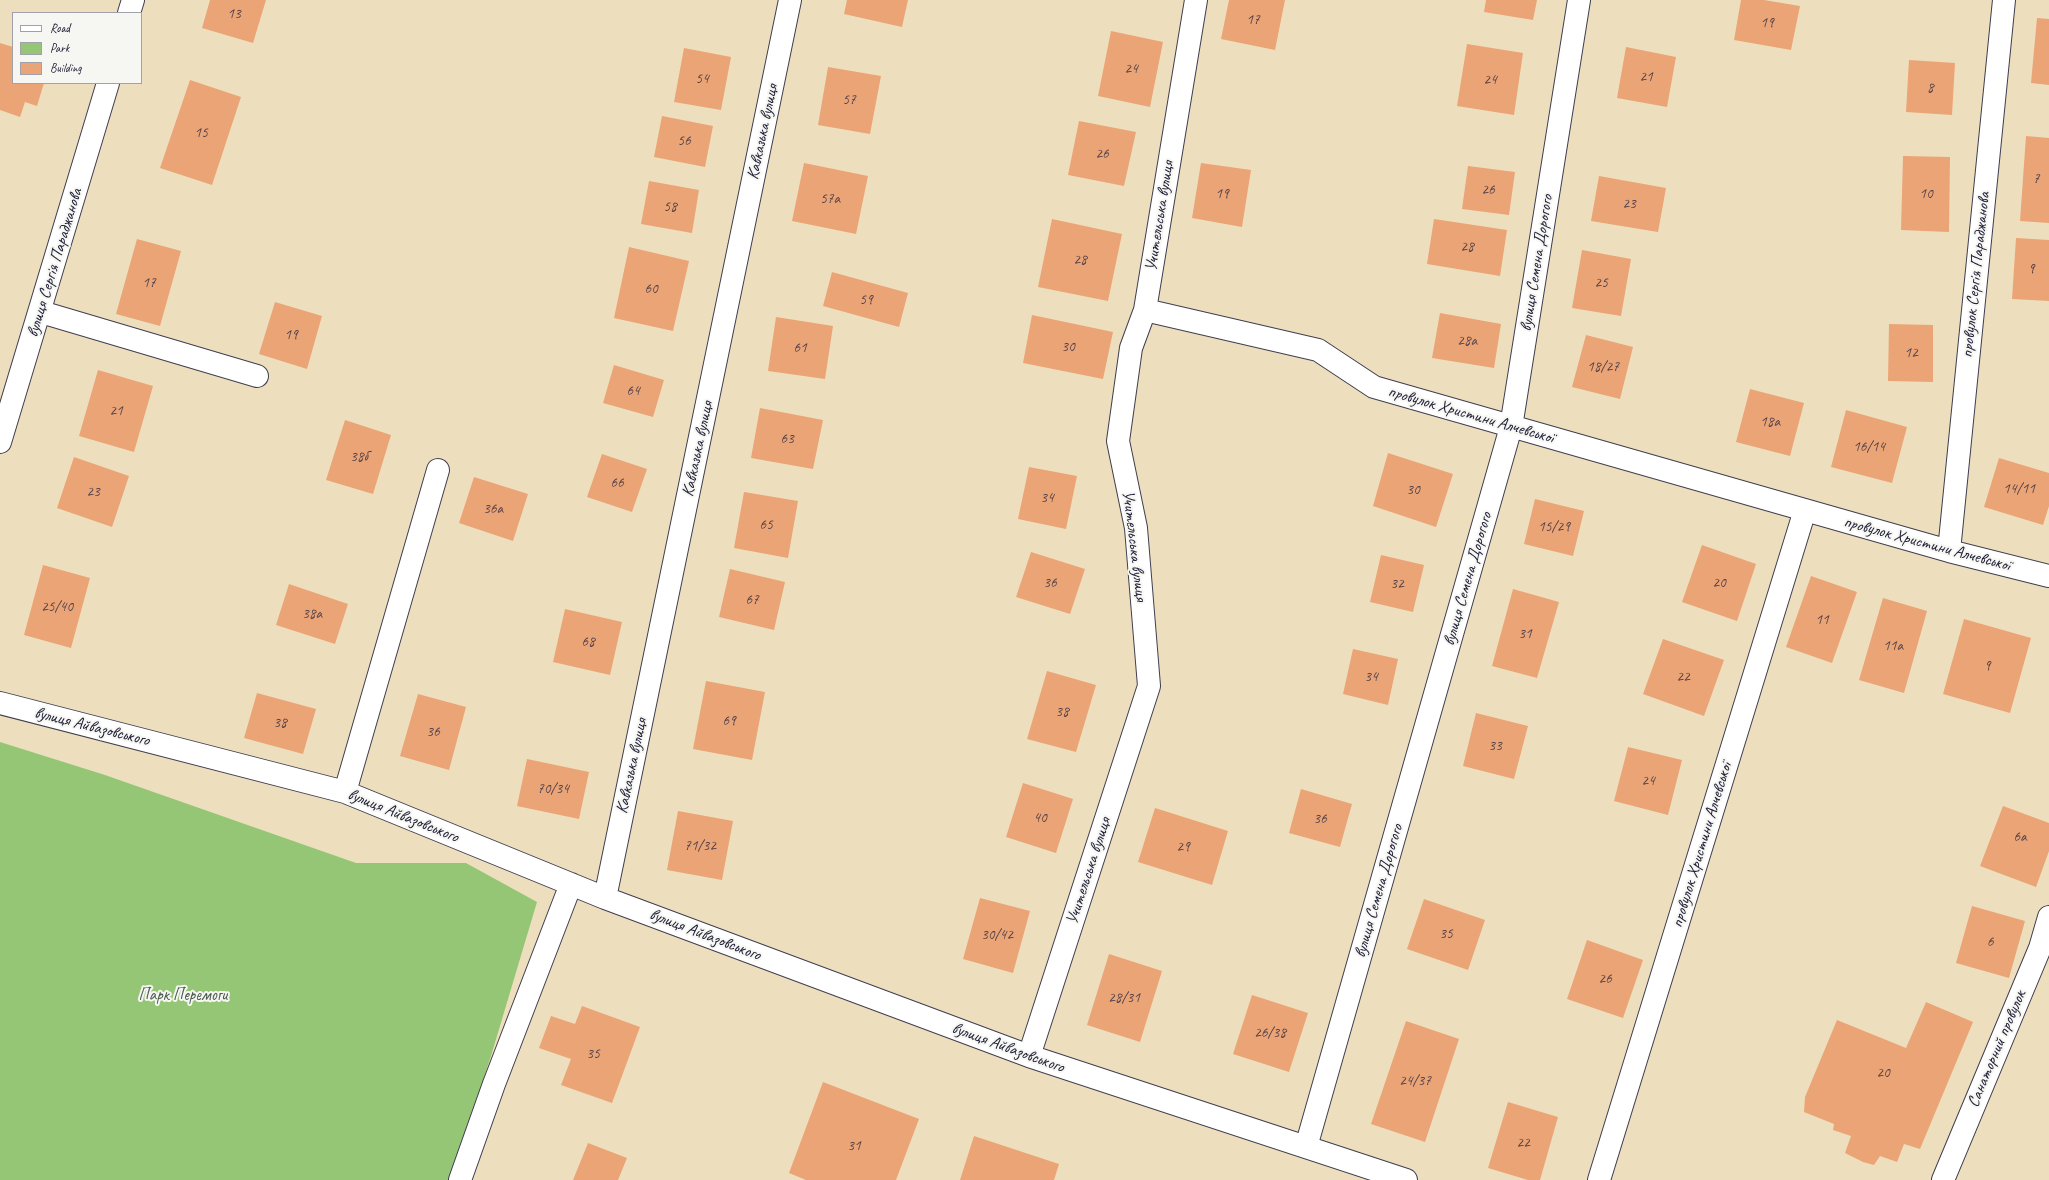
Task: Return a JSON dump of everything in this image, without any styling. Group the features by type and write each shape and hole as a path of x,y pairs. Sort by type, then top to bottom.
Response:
{"street":[{"path":"129,12 133,0"},
{"name":"Кавказька вулиця","path":"605,898 790,0"},
{"name":"Учительська вулиця","path":"1029,1056 1149,686 1136,528 1118,441 1131,348 1145,310 1196,0"},
{"name":"вулиця Семена Дорогого","path":"1306,1147 1511,427 1579,0"},
{"name":"провулок Сергія Параджанова","path":"1949,551 2004,0"},
{"name":"вулиця Сергія Параджанова","path":"0,442 41,312 108,84"},
{"name":"провулок Христини Алчевської","path":"1145,310 1318,350 1374,387 1949,551 2049,576"},
{"path":"41,312 257,376"},
{"path":"345,792 438,470"},
{"name":"провулок Христини Алчевської","path":"1599,1180 1805,510"},
{"name":"вулиця Айвазовського","path":"0,703 345,792 605,898 1029,1056 1406,1180"},
{"path":"460,1180 494,1084 571,884"},
{"name":"Санаторний провулок","path":"1943,1180 2044,950 2049,917"}],"green space":[{"name":"Парк Перемоги","path":"0,742 105,775 356,863 466,863 537,902 491,1056 450,1180 0,1180"}],"building":[{"path":"210,0 266,0 253,43 202,28"},
{"path":"847,0 908,0 902,27 844,14"},
{"path":"1229,0 1285,0 1275,50 1221,39"},
{"path":"1486,0 1537,0 1533,20 1484,12"},
{"path":"1741,0 1764,0 1800,6 1791,50 1734,40"},
{"path":"2037,18 2049,19 2049,85 2031,83"},
{"path":"1111,31 1163,42 1150,107 1098,96"},
{"path":"0,43 12,47 12,84 44,84 37,106 25,102 20,117 0,110"},
{"path":"1467,44 1523,53 1514,115 1457,106"},
{"path":"1626,47 1676,57 1667,107 1617,98"},
{"path":"684,48 731,57 721,110 674,102"},
{"path":"1909,60 1955,63 1952,115 1906,112"},
{"path":"828,67 881,76 870,134 818,125"},
{"path":"190,80 241,97 212,185 160,168"},
{"path":"662,116 713,126 705,167 654,157"},
{"path":"1079,121 1136,132 1124,186 1068,175"},
{"path":"2026,136 2049,138 2049,223 2020,221"},
{"path":"1903,156 1950,157 1949,232 1901,230"},
{"path":"804,163 868,176 856,234 792,221"},
{"path":"1201,163 1251,170 1242,227 1192,218"},
{"path":"1468,166 1515,172 1509,215 1462,209"},
{"path":"1599,176 1666,188 1658,232 1591,221"},
{"path":"649,181 699,190 692,233 641,224"},
{"path":"1052,219 1122,234 1108,301 1038,287"},
{"path":"1434,219 1507,230 1500,276 1427,264"},
{"path":"2016,238 2049,240 2049,301 2012,299"},
{"path":"137,239 181,251 160,326 116,314"},
{"path":"629,247 689,261 673,331 614,318"},
{"path":"1582,250 1631,259 1621,316 1572,308"},
{"path":"832,272 908,293 899,327 823,306"},
{"path":"275,302 322,316 307,369 259,354"},
{"path":"1440,313 1501,324 1494,368 1432,358"},
{"path":"1032,315 1113,332 1103,379 1023,363"},
{"path":"776,317 833,326 825,379 768,371"},
{"path":"1889,324 1933,325 1933,382 1888,381"},
{"path":"1586,335 1633,347 1620,399 1572,387"},
{"path":"614,365 664,380 653,417 603,403"},
{"path":"98,370 153,386 134,452 79,436"},
{"path":"1750,389 1804,403 1790,456 1736,442"},
{"path":"760,408 823,420 813,469 751,458"},
{"path":"1846,410 1907,427 1892,483 1831,467"},
{"path":"345,420 391,435 373,494 326,480"},
{"path":"1388,453 1453,474 1436,527 1373,506"},
{"path":"602,454 647,469 632,512 587,497"},
{"path":"74,457 129,476 112,527 57,508"},
{"path":"1999,458 2049,473 2049,506 2043,525 1984,507"},
{"path":"1029,467 1077,476 1066,529 1018,519"},
{"path":"474,477 528,494 513,541 459,523"},
{"path":"744,492 798,501 788,558 734,548"},
{"path":"1535,499 1584,511 1573,556 1524,544"},
{"path":"1702,545 1756,564 1737,621 1682,602"},
{"path":"1031,552 1085,569 1070,614 1016,597"},
{"path":"1381,555 1424,565 1413,612 1370,602"},
{"path":"43,565 90,578 71,648 24,635"},
{"path":"730,569 785,582 774,630 719,617"},
{"path":"1811,576 1857,592 1832,663 1786,647"},
{"path":"289,584 348,604 335,644 276,625"},
{"path":"1513,589 1559,602 1537,678 1492,666"},
{"path":"1883,598 1927,611 1904,693 1859,680"},
{"path":"565,609 622,622 610,675 553,662"},
{"path":"1964,619 2031,638 2010,713 1943,694"},
{"path":"1663,639 1724,660 1704,716 1643,694"},
{"path":"1353,649 1398,659 1388,705 1343,694"},
{"path":"1047,671 1096,685 1076,752 1027,739"},
{"path":"706,681 765,692 752,760 693,749"},
{"path":"257,693 316,709 303,754 244,738"},
{"path":"418,694 466,707 449,770 400,756"},
{"path":"1476,713 1528,726 1514,779 1463,766"},
{"path":"1628,747 1682,760 1668,815 1614,801"},
{"path":"527,759 589,772 579,819 517,806"},
{"path":"1023,783 1073,799 1056,853 1006,837"},
{"path":"1301,789 1352,804 1340,847 1289,833"},
{"path":"2003,806 2049,823 2049,851 2036,887 1980,866"},
{"path":"1155,808 1228,831 1212,885 1138,862"},
{"path":"678,811 733,821 722,880 667,870"},
{"path":"980,898 1030,911 1013,973 963,959"},
{"path":"1424,899 1485,920 1468,970 1407,949"},
{"path":"1972,906 2025,921 2009,978 1956,963"},
{"path":"1587,940 1643,960 1623,1018 1567,999"},
{"path":"1109,954 1162,971 1140,1042 1087,1025"},
{"path":"1252,995 1308,1013 1289,1072 1233,1054"},
{"path":"1926,1002 1973,1022 1920,1149 1904,1144 1897,1162 1880,1156 1874,1165 1863,1162 1845,1153 1851,1136 1833,1130 1834,1124 1804,1112 1805,1097 1837,1020 1906,1048"},
{"path":"582,1006 640,1027 612,1103 561,1085 571,1059 539,1048 551,1016 575,1024"},
{"path":"1406,1021 1459,1039 1425,1142 1371,1124"},
{"path":"823,1082 919,1119 896,1180 806,1180 789,1173"},
{"path":"1508,1102 1558,1117 1540,1180 1528,1180 1488,1168"},
{"path":"974,1136 1059,1164 1054,1180 960,1180"},
{"path":"588,1143 627,1158 618,1180 573,1180"}]}
